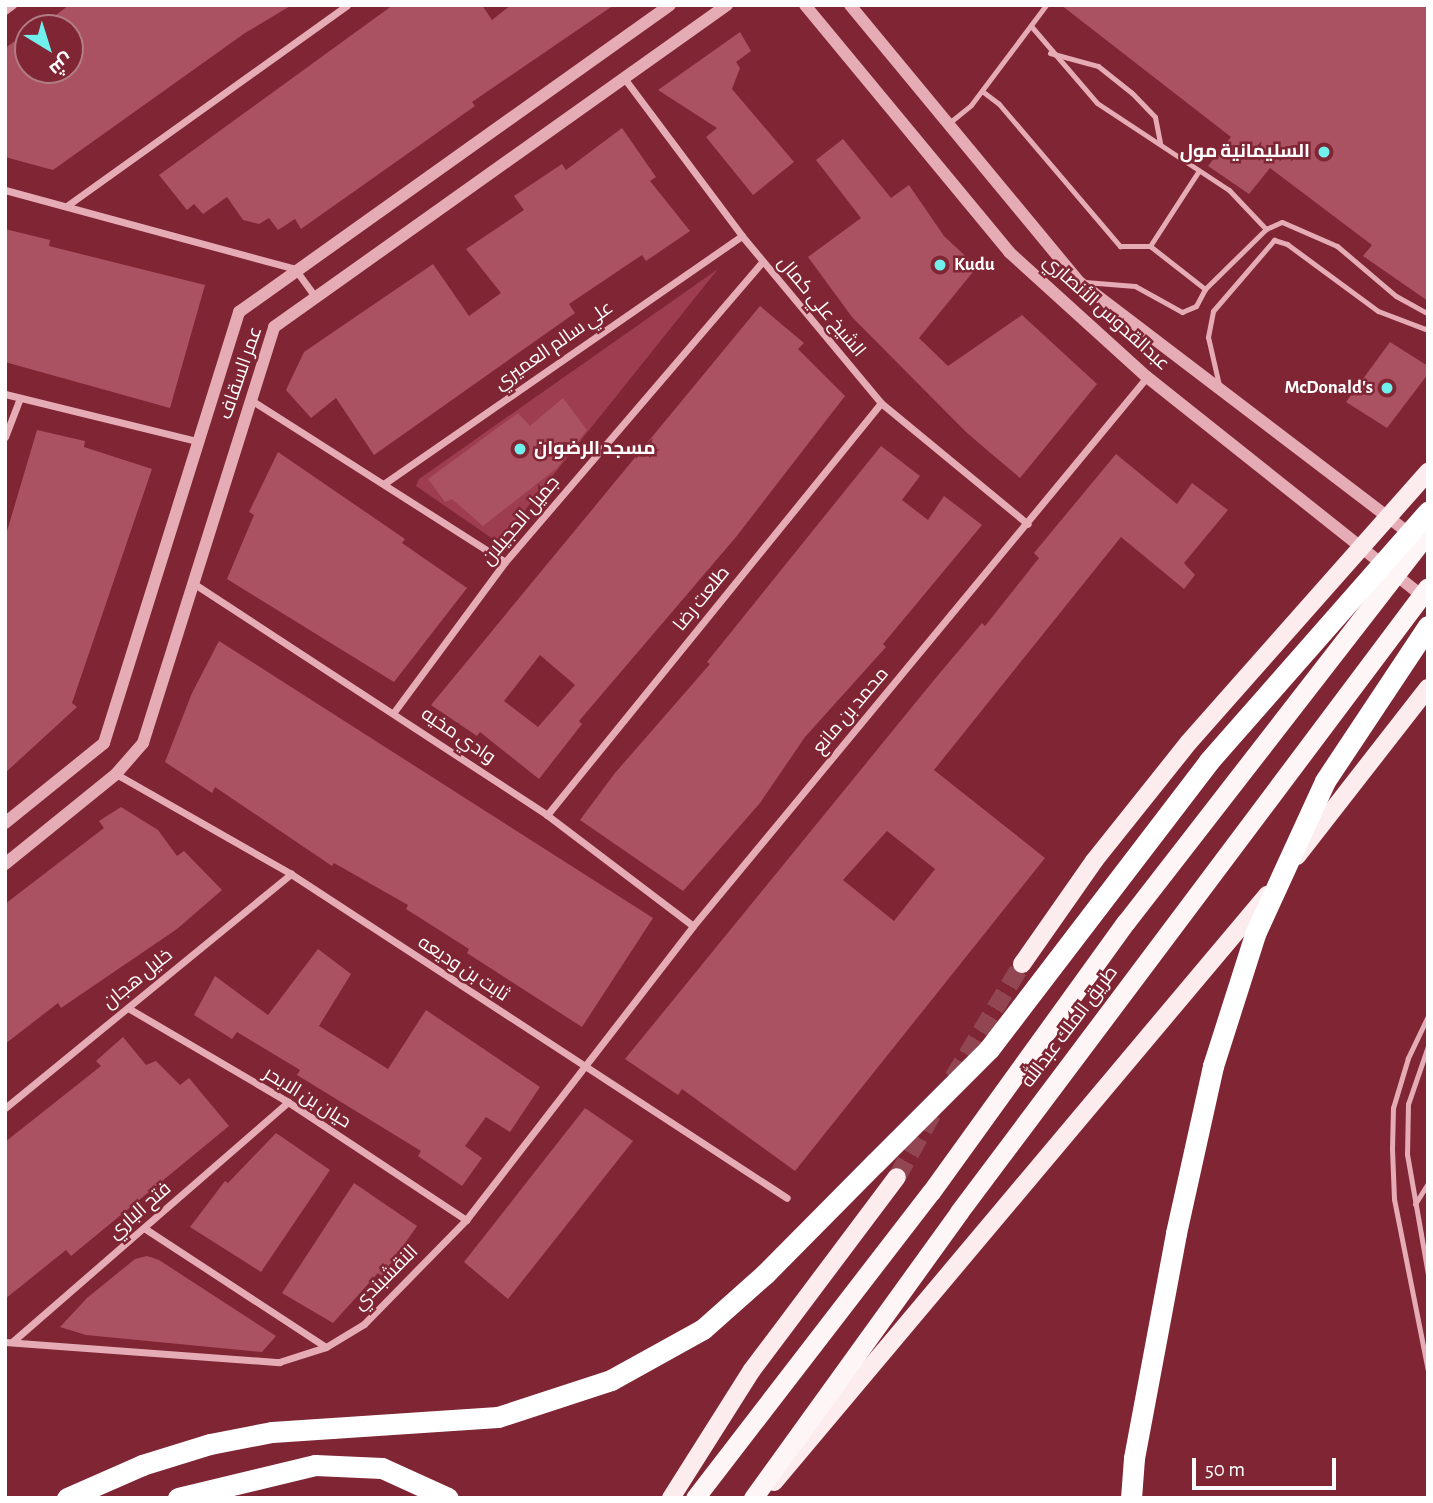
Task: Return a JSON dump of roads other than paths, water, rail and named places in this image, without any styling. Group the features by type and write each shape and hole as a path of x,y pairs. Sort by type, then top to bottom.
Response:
{"highway":[{"path":"67,1498 142,1465 210,1444 272,1432 498,1417 611,1380 703,1329 765,1274 989,1049 1209,761 1428,512"},
{"path":"695,1498 931,1192 1126,922 1428,533"},
{"name":"طريق الملك عبدالله","path":"753,1498 959,1212 1428,587"},
{"path":"1131,1498 1133,1458 1176,1233 1213,1066 1255,934 1325,781 1428,626"},
{"path":"178,1498 315,1465 382,1468 448,1498"}],"main road":[{"path":"1022,964 1094,861 1189,742 1364,549 1428,472"},
{"path":"761,1498 1224,950 1425,693"},
{"path":"671,1498 752,1370 897,1177"}],"street":[{"path":"5,11 13,5"},
{"path":"68,205 347,5"},
{"name":"عمر السقاف","path":"5,823 104,743 239,312 295,269 670,5"},
{"name":"عمر السقاف","path":"5,864 116,774 143,743 196,585 274,327 314,295 727,5"},
{"name":"عبدالقدوس الأنصاري","path":"805,5 1009,252 1147,377 1428,601"},
{"name":"عبدالقدوس الأنصاري","path":"850,5 1078,281 1428,548"},
{"name":"الشيخ علي كمال","path":"624,78 742,236 881,403 1028,524"},
{"path":"5,190 295,269 314,295"},
{"name":"علي سالم العميري","path":"385,483 742,236"},
{"name":"جميل الحجيلان","path":"394,712 505,562 763,261"},
{"name":"محمد بن مانع","path":"584,1068 693,926 1147,377"},
{"path":"5,394 200,442"},
{"path":"5,437 20,398"},
{"path":"251,400 505,562"},
{"name":"طلعت رضا","path":"547,814 881,403"},
{"name":"وادي مخيه","path":"196,585 547,814 693,926"},
{"name":"ثابت بن وديعه","path":"116,774 291,874 584,1068 787,1198"},
{"name":"خليل هجان","path":"5,1108 291,874"},
{"name":"حيان بن الابحر","path":"128,1008 288,1102 466,1220"},
{"name":"النقشبندي","path":"8,1342 279,1362 326,1347 364,1324 466,1220 584,1068"},
{"name":"فتح الباري","path":"8,1342 288,1102"},
{"path":"144,1228 326,1347"}],"lane":[{"path":"948,125 982,91 1046,5"},
{"path":"1031,26 1050,53 1097,103 1229,190 1266,229"},
{"path":"1050,53 1098,66 1132,93 1155,117 1160,143"},
{"path":"982,91 999,104 1120,246 1150,246 1205,289"},
{"path":"1150,246 1198,172"},
{"path":"1078,281 1135,286 1182,312 1196,306 1205,289 1266,229 1282,222 1337,246 1395,296 1428,314"},
{"path":"1220,388 1208,337 1213,311 1274,240 1287,244 1378,311 1428,330"},
{"path":"1428,1016 1408,1058 1393,1108 1392,1149 1394,1199 1428,1370"},
{"path":"1428,1046 1408,1104 1414,1205 1428,1274"},
{"path":"1414,1205 1428,1183"}],"tunnel":[{"path":"953,1078 1022,964"},
{"path":"897,1177 934,1111"}],"place":[{"name":"السليمانية مول","path":"1324,152"},
{"name":"Kudu","path":"940,265"},
{"name":"McDonald's","path":"1387,388"},
{"name":"مسجد الرضوان","path":"520,449"}]}
